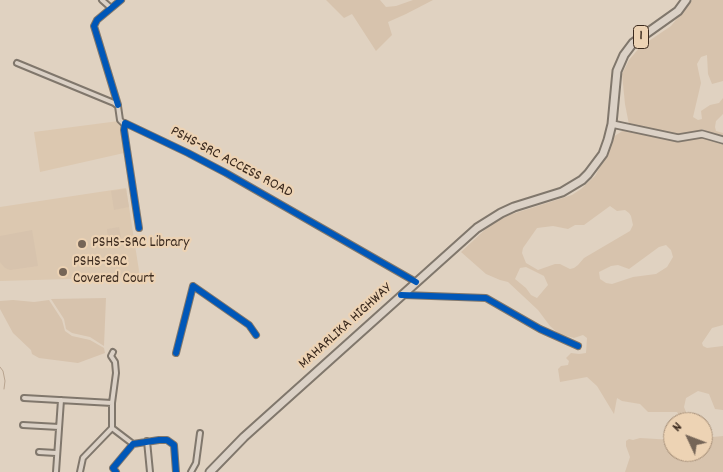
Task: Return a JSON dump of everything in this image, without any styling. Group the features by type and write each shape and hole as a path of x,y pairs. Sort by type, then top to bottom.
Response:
{"highway":[{"name":"MAHARLIKA HIGHWAY","path":"210,472 238,443 467,235 514,207 562,192 582,180 603,154 612,124 617,71 624,55 633,43 678,11 686,0"}],"main road":[{"path":"612,124 678,138 702,134 723,140"}],"street":[{"path":"102,0 111,8"},
{"path":"121,0 97,20 94,26 118,106 120,120 124,124 139,228"},
{"path":"17,63 118,106"},
{"name":"PSHS-SRC ACCESS ROAD","path":"124,124 128,124 204,161 416,282"},
{"path":"176,353 193,286 248,325 256,335"},
{"path":"401,295 486,298 540,329 578,346"},
{"path":"80,472 83,458 112,428 112,403 116,366 111,356 113,352"},
{"path":"24,398 112,403"},
{"path":"56,472 61,400"},
{"path":"23,425 59,427"},
{"path":"112,428 134,444"},
{"path":"191,472 196,463 200,433"},
{"path":"113,471 134,444 167,440 174,447 176,472"},
{"path":"147,441 150,472"},
{"path":"39,452 56,453"}],"shaded area":[{"path":"326,0 380,0 386,7 396,6 413,0 433,0 388,22 392,35 376,51 352,14 344,18"},
{"path":"692,0 723,0 723,81 712,84 708,74 707,55 701,57 697,64 701,83 693,117 698,120 702,119 701,111 710,105 719,103 723,98 723,114 716,121 715,127 716,131 723,133 723,137 717,137 702,129 698,132 698,137 723,143 723,325 712,328 702,343 707,348 723,346 723,410 715,409 709,394 698,391 686,398 684,407 686,412 648,412 640,404 622,401 617,398 614,414 597,386 587,377 560,382 558,369 561,366 568,365 569,361 566,358 571,353 586,353 587,338 583,335 574,338 559,334 550,326 538,310 508,282 486,274 461,252 490,225 503,217 572,195 595,176 606,156 613,137 624,130 630,130 622,74 629,60 640,47 671,26","holes":["610,206 617,211 625,210 631,216 633,225 630,231 584,258 574,268 570,269 560,264 555,264 538,270 526,263 522,253 523,248 537,228 553,226 568,229 575,225 584,225","666,245 671,250 673,257 667,267 656,274 633,277 612,284 600,279 599,272 618,265 629,269 659,247","526,267 544,276 548,285 537,298 531,295 515,279 520,268"]},
{"path":"119,121 124,153 40,172 34,132"},
{"path":"126,188 140,277 0,281 0,207"},
{"path":"126,189 129,207 114,210 111,191"},
{"path":"119,227 122,242 108,244 107,229"},
{"path":"32,230 38,266 10,270 5,268 0,262 0,236"},
{"path":"106,298 104,346 90,337 72,333 66,329 64,319 51,299"},
{"path":"49,300 62,320 65,331 72,336 90,340 104,348 105,353 78,363 39,358 32,354 31,350 13,333 0,309 0,301 34,302"},
{"path":"723,436 723,472 625,472 630,457 626,446 626,441 629,439 663,439 663,462 713,462 713,437"}],"waterway":[{"path":"0,367 5,381 4,389"}],"cycle path":[{"path":"118,105 94,26 97,20 121,0"},
{"path":"139,228 124,130 125,123 226,173 416,282"},
{"path":"176,353 193,286 249,325 256,335"},
{"path":"401,295 486,298 540,329 578,346"},
{"path":"116,472 113,468 133,444 159,440 167,440 174,445 176,472"}],"place":[{"name":"PSHS-SRC Library","path":"82,244"},
{"name":"PSHS-SRC Covered Court","path":"63,272"}]}
